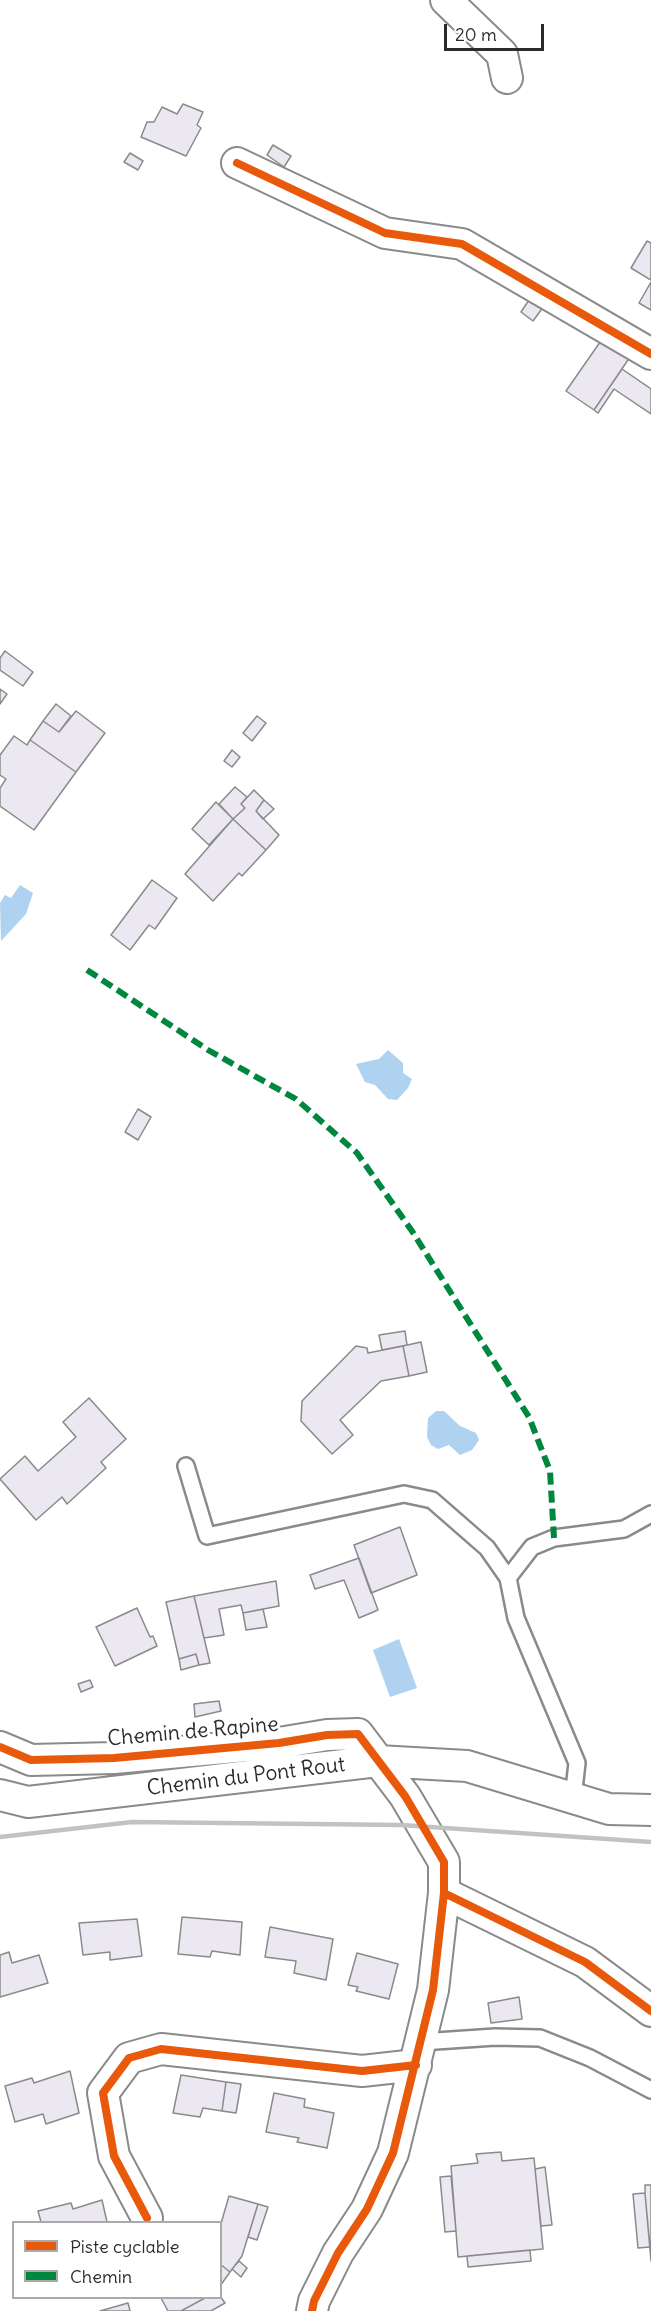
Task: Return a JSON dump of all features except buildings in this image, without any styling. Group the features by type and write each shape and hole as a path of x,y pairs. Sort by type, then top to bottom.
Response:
{"street":[{"path":"446,0 502,54 507,78"},
{"path":"237,163 385,233 462,244 651,354"},
{"name":"Chemin de Rapine","path":"0,1747 31,1760 114,1758 279,1743 327,1735 358,1734 378,1761"},
{"path":"312,2311 314,2301 338,2253 367,2209 393,2153 433,1990 444,1893 444,1862 405,1796 378,1761"},
{"name":"Chemin du Pont Rout","path":"0,1795 14,1803 378,1761 467,1766 609,1809 651,1810"},
{"path":"444,1893 585,1962 651,2011"},
{"path":"147,2218 114,2156 103,2093 129,2058 161,2049 362,2071 419,2053"}],"lane":[{"path":"186,1467 207,1536 404,1494 432,1500 487,1548 508,1578 516,1618 577,1763 573,1798"},
{"path":"508,1578 532,1547 554,1538 624,1529 651,1514"},
{"path":"419,2053 540,2038 590,2058 651,2090"}],"water":[{"path":"20,885 33,893 26,914 1,941 0,903 5,895 11,898"},
{"path":"388,1050 403,1063 403,1073 412,1079 408,1088 397,1100 388,1099 375,1085 365,1082 356,1064 379,1059"},
{"path":"436,1411 444,1411 460,1426 476,1433 479,1440 472,1450 460,1455 449,1445 438,1449 431,1445 427,1437 428,1418"},
{"path":"399,1639 417,1688 390,1697 373,1650"}],"railway":[{"path":"0,1837 132,1822 401,1825 651,1842"}],"marked path":[{"path":"87,970 208,1050 296,1099 357,1153 412,1231 529,1417 550,1471 554,1538"}],"cycle path":[{"path":"237,163 385,233 462,244 651,354"},
{"path":"0,1747 31,1760 114,1758 279,1743 327,1735 358,1734 405,1796 444,1862 444,1893 433,1990 393,2153 367,2209 338,2253 314,2301 312,2311"},
{"path":"444,1893 585,1962 651,2011"},
{"path":"147,2218 114,2156 103,2093 129,2058 161,2049 362,2071 416,2065"}]}
